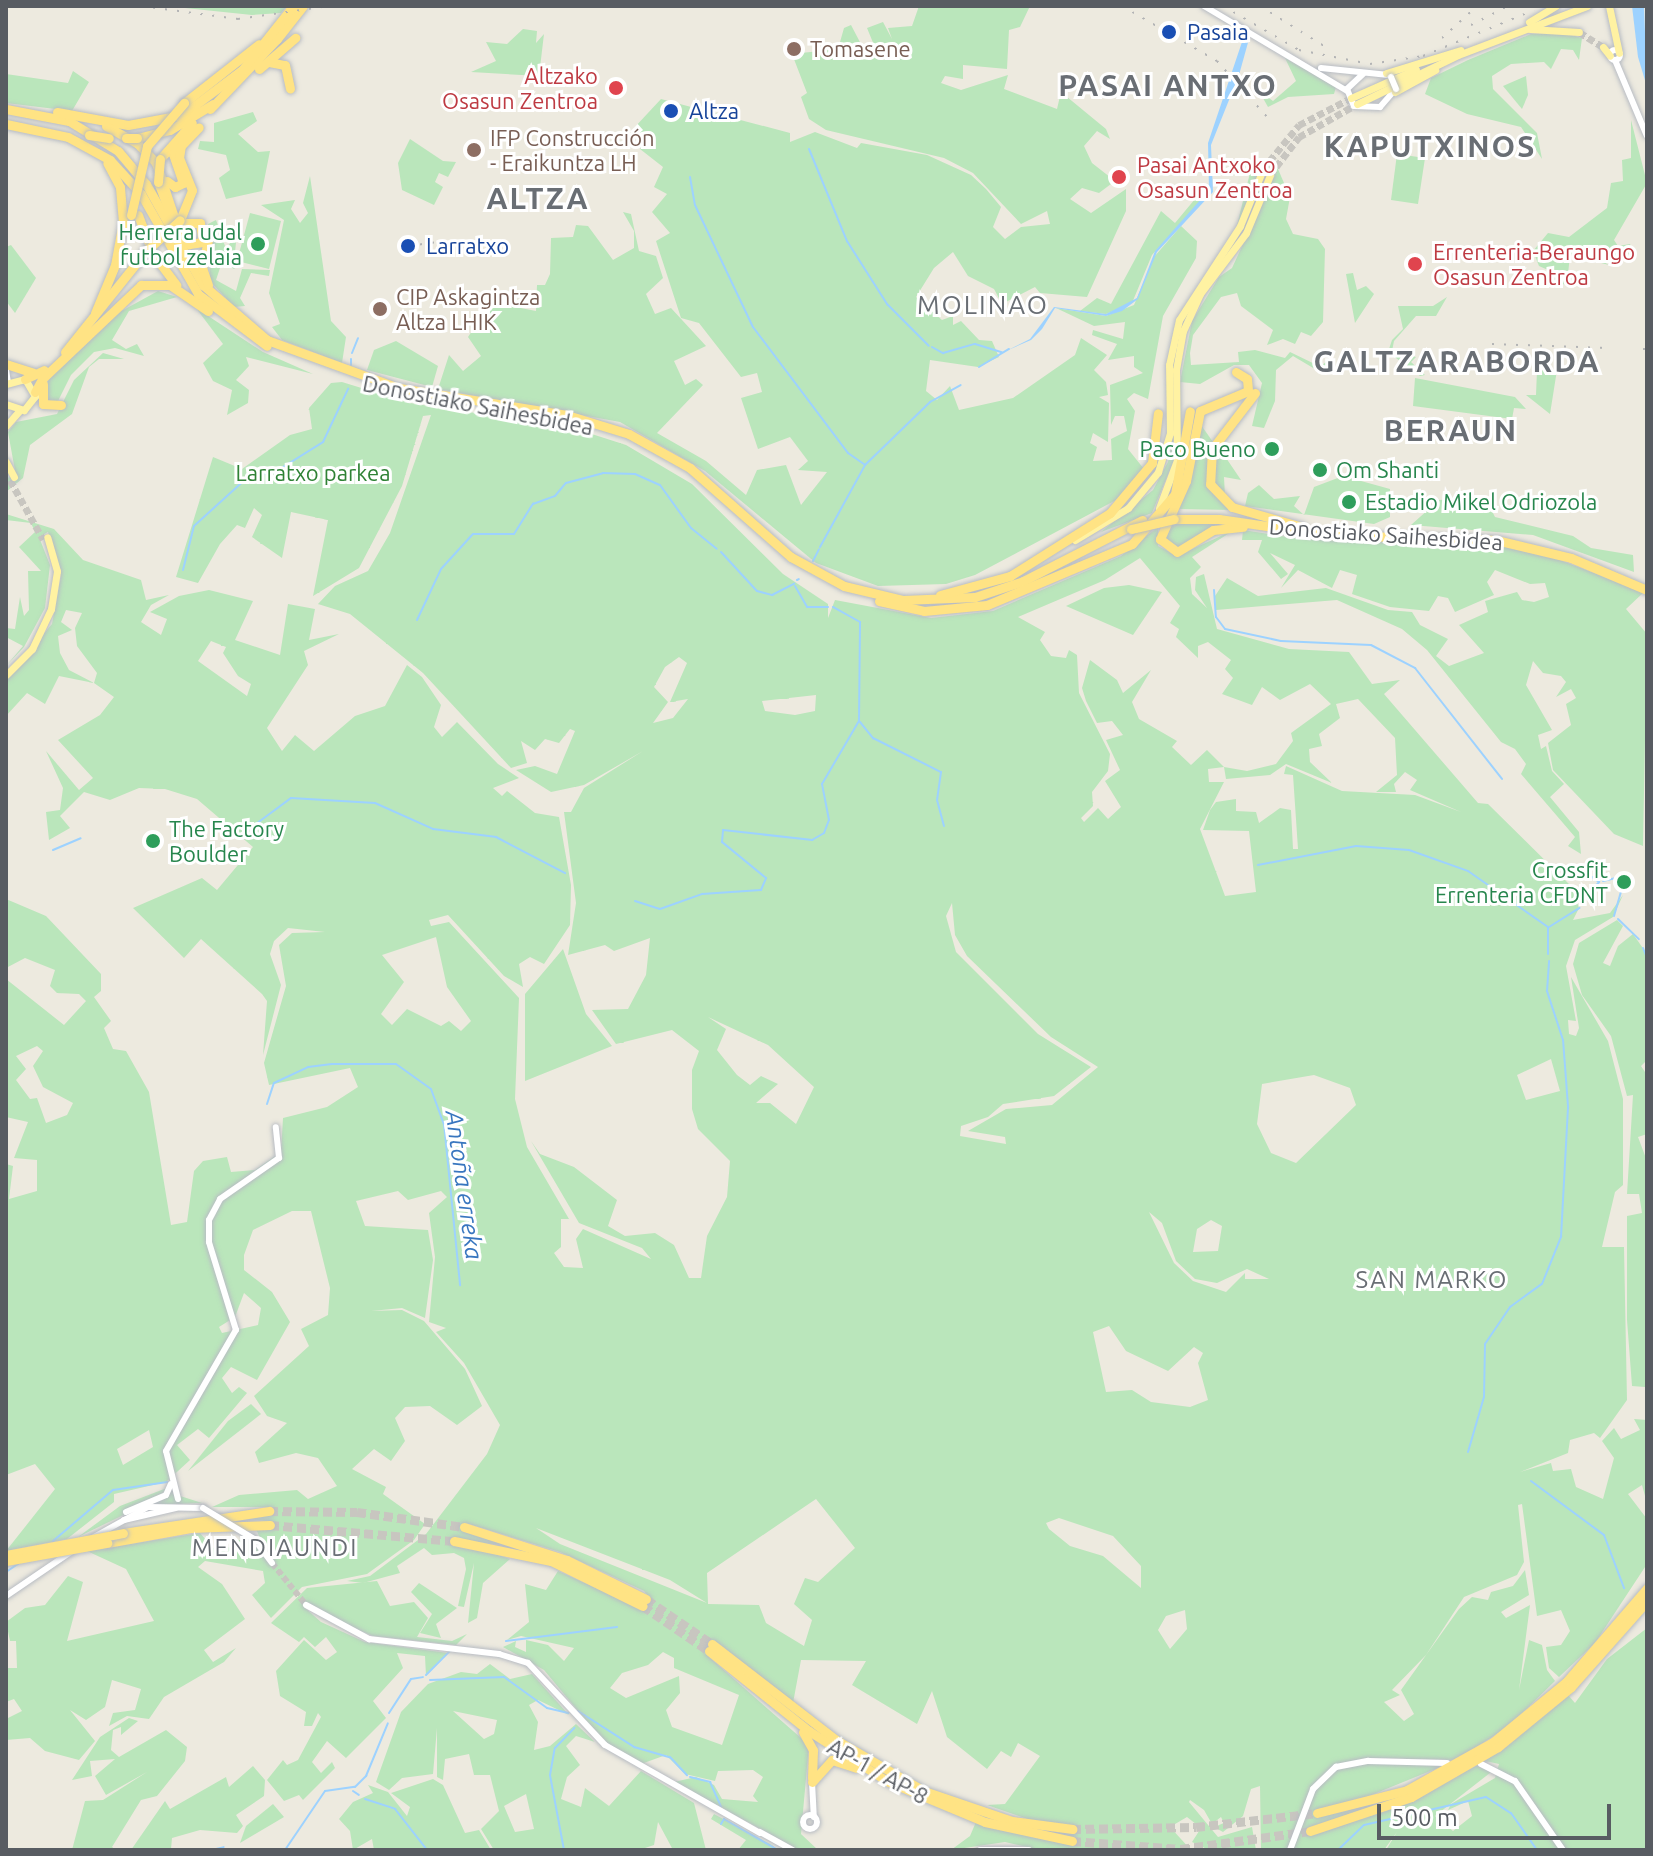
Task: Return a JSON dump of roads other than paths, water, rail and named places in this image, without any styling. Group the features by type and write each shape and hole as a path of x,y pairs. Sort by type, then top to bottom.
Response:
{"highway":[{"path":"240,83 277,34 293,6"},
{"path":"209,107 303,6"},
{"path":"88,326 118,267 134,215 135,179 151,139 184,103 277,34"},
{"path":"6,108 51,111 128,125 173,119 227,84 277,34"},
{"path":"248,327 209,288 165,202 160,159 171,142 295,38"},
{"path":"266,63 285,65 290,88"},
{"path":"6,123 109,138 131,138 170,130 219,101"},
{"name":"Donostiako Saihesbidea","path":"6,108 79,126 118,151 146,184 197,277 248,327 303,357 370,380 567,415 629,434 703,477 807,568 863,593 908,601 964,599 1004,589 1142,520 1176,516 1219,519 1314,534 1482,538 1606,568"},
{"path":"51,111 124,134 162,180 179,221"},
{"path":"6,123 90,147 135,179"},
{"path":"162,180 175,187 183,183 172,160 199,127"},
{"path":"23,378 47,367 88,326 147,254 179,221 192,190 180,161 181,146"},
{"path":"90,147 113,171 123,205 115,265 95,313"},
{"name":"Donostiako Saihesbidea","path":"135,179 183,273 232,325 286,355 368,384 566,419 627,438 700,481 796,566 879,601 944,606 995,596 1131,529 1176,516 1302,527 1483,533 1606,568 1647,587"},
{"path":"165,202 179,221"},
{"path":"134,215 158,263 189,297"},
{"path":"179,221 196,218 207,228 202,268 209,288"},
{"path":"35,392 67,357 147,254"},
{"path":"61,405 45,406 43,386 141,285 162,282 232,325"},
{"path":"67,357 79,347"},
{"path":"6,367 26,373 47,367"},
{"path":"1236,372 1247,379 1248,391 1200,411 1189,473 1160,532 1161,543 1180,551 1226,527 1314,534"},
{"path":"1255,393 1212,449 1210,484 1232,507 1302,527"},
{"path":"879,601 913,610 966,609 1018,596 1132,544 1165,511 1182,471 1190,411"},
{"path":"908,601 992,584 1066,545 1139,484 1157,448 1158,413"},
{"path":"6,1555 269,1511"},
{"path":"6,1561 191,1528 270,1525"},
{"path":"454,1541 551,1561 645,1602 567,1560 464,1527"},
{"path":"1317,1813 1407,1790 1493,1742 1585,1663 1647,1588"},
{"path":"1310,1831 1411,1797 1498,1747 1571,1687 1647,1601"},
{"name":"AP-1 / AP-8","path":"1072,1829 1012,1821 924,1791 836,1740 711,1647 751,1684 857,1763 966,1815 1072,1841"},
{"path":"751,1684 812,1743 812,1782"},
{"path":"812,1782 822,1765 841,1761 966,1815"}],"main road":[{"path":"1204,6 1296,57 1333,72 1388,75 1585,6"},
{"path":"1529,22 1556,6"},
{"path":"1352,98 1529,22 1574,6"},
{"path":"1513,33 1543,27 1579,32 1567,20 1585,6"},
{"path":"1609,6 1616,57 1647,136"},
{"path":"1366,73 1352,98 1352,104 1367,110 1384,105 1395,91 1460,52"},
{"path":"1296,57 1352,98"},
{"path":"1388,75 1395,91"},
{"path":"1080,568 1117,549 1150,521 1175,471 1172,370 1186,306 1240,226 1263,169"},
{"path":"1172,370 1192,309 1246,233 1270,175"},
{"path":"6,367 7,383 23,378"},
{"path":"6,367 23,378 35,392 33,403 20,410 6,426"},
{"path":"6,414 6,404 20,410"},
{"path":"1066,545 1142,494 1161,466 1174,430"},
{"path":"6,462 10,477"},
{"path":"6,672 32,649 51,609 57,571 45,538"},
{"path":"178,1499 165,1461 171,1440 236,1330 209,1242 209,1220 220,1199 279,1158 273,1136 276,1127"},
{"path":"6,1596 102,1530 166,1495 171,1484"},
{"path":"115,1522 158,1505 203,1508 254,1539 272,1563"},
{"path":"102,1530 176,1508"},
{"path":"306,1605 359,1636 508,1656 534,1667 594,1736 659,1777 792,1850"},
{"path":"1290,1850 1313,1789 1336,1767 1360,1761 1447,1763"},
{"path":"1481,1764 1515,1781 1563,1850"},
{"path":"810,1816 812,1782"},
{"path":"980,1850 1029,1850"}],"water":[{"path":"1632,6 1644,6 1647,87 1638,57"},
{"path":"1244,36 1249,39 1239,75 1211,145 1213,192 1157,252 1138,299 1122,311 1106,316 1055,308 1031,340 1006,351 1030,339 1054,307 1106,314 1137,298 1155,251 1209,190 1208,143"}],"waterway":[{"path":"809,149 847,241 887,304 929,346"},
{"path":"690,177 695,205 753,327 848,453 865,465"},
{"path":"352,353 358,338"},
{"path":"932,347 943,353 975,344 1002,352"},
{"path":"979,367 1009,349"},
{"path":"351,359 351,365"},
{"path":"820,547 865,465 930,402 961,385"},
{"path":"183,570 194,526 249,476 275,472 323,442 348,389"},
{"path":"417,620 441,569 473,534 514,534 533,504 555,496 566,483 603,473 635,474 660,485 691,528 717,549"},
{"path":"813,561 819,549"},
{"path":"721,552 757,591 772,595 794,584"},
{"path":"795,586 807,607 828,607"},
{"path":"1214,590 1216,617 1225,629 1281,641 1371,645 1415,668 1502,779"},
{"path":"1647,595 1647,608"},
{"path":"635,901 660,909 702,894 761,890 766,878 722,842 723,830 812,840 824,833 829,820 822,784 859,721 860,622 833,607"},
{"path":"860,722 873,738 941,772 937,800 944,826"},
{"path":"241,835 291,798 375,803 433,829 496,837 565,873"},
{"path":"53,850 81,838"},
{"path":"1258,865 1356,846 1409,850 1468,871 1548,927"},
{"path":"1603,881 1625,876"},
{"path":"1589,894 1599,882 1592,877"},
{"path":"1614,916 1621,892"},
{"path":"1549,927 1579,908"},
{"path":"1618,919 1639,939"},
{"path":"1548,928 1548,954"},
{"path":"1643,948 1647,958"},
{"path":"1468,1452 1484,1397 1485,1344 1510,1307 1542,1284 1561,1237 1568,1106 1563,1040 1547,991 1549,961"},
{"name":"Antoña erreka","path":"267,1104 274,1083 308,1067 332,1064 396,1064 431,1089 444,1124 460,1285"},
{"path":"1531,1481 1604,1535 1624,1588"},
{"path":"53,1541 113,1490 167,1482"},
{"path":"6,1572 21,1562"},
{"path":"506,1641 617,1627"},
{"path":"426,1675 449,1652"},
{"path":"389,1713 411,1679 423,1677"},
{"path":"430,1680 504,1677 547,1708 568,1713"},
{"path":"578,1711 634,1747 670,1757 687,1775"},
{"path":"285,1850 325,1791 355,1787 366,1776 388,1723"},
{"path":"564,1850 550,1775 555,1748 574,1728"},
{"path":"690,1777 710,1782 721,1807"},
{"path":"353,1791 359,1795"},
{"path":"1338,1850 1364,1825 1486,1797 1511,1813 1537,1850"},
{"path":"365,1799 395,1809 427,1850"},
{"path":"721,1824 724,1819 778,1850"},
{"path":"212,1850 224,1847"},
{"path":"239,1849 263,1850"},
{"path":"158,1850 169,1850"}],"tunnel":[{"path":"1579,32 1603,47"},
{"path":"1263,169 1299,125 1351,98"},
{"path":"1270,175 1299,137 1357,104"},
{"path":"10,480 43,539"},
{"path":"269,1511 357,1512 464,1527"},
{"path":"270,1525 454,1541"},
{"path":"272,1563 306,1605"},
{"path":"646,1599 712,1644"},
{"path":"643,1606 709,1651"},
{"path":"1072,1829 1196,1827 1317,1813"},
{"path":"1072,1841 1181,1849 1310,1831"}],"railway":[{"path":"141,6 238,19 329,6"},
{"path":"1122,6 1217,61 1269,119"},
{"path":"1223,6 1299,50 1370,64 1423,56 1534,10"},
{"path":"1260,6 1324,46"},
{"path":"1442,38 1477,6"},
{"path":"1471,25 1508,6"},
{"path":"408,246 453,240"},
{"path":"1492,344 1607,348"}],"place":[{"name":"Pasaia","path":"1169,32"},
{"name":"Tomasene","path":"794,49"},
{"name":"Altzako Osasun Zentroa","path":"616,88"},
{"name":"Altza","path":"671,111"},
{"name":"IFP Construcción - Eraikuntza LH","path":"474,150"},
{"name":"Pasai Antxoko Osasun Zentroa","path":"1119,177"},
{"name":"Herrera udal futbol zelaia","path":"258,244"},
{"name":"Larratxo","path":"408,246"},
{"name":"Errenteria-Beraungo Osasun Zentroa","path":"1415,264"},
{"name":"CIP Askagintza Altza LHIK","path":"380,309"},
{"name":"Paco Bueno","path":"1272,449"},
{"name":"Om Shanti","path":"1320,470"},
{"name":"Estadio Mikel Odriozola","path":"1349,502"},
{"name":"The Factory Boulder","path":"153,841"},
{"name":"Crossfit Errenteria CFDNT","path":"1624,882"}],"district":[{"name":"PASAI ANTXO","path":"1168,85"},
{"name":"KAPUTXINOS","path":"1430,146"},
{"name":"ALTZA","path":"538,198"},
{"name":"MOLINAO","path":"983,305"},
{"name":"GALTZARABORDA","path":"1457,361"},
{"name":"BERAUN","path":"1451,430"},
{"name":"SAN MARKO","path":"1432,1280"},
{"name":"MENDIAUNDI","path":"275,1548"}],"park label":[{"name":"Larratxo parkea","path":"313,473"}]}
